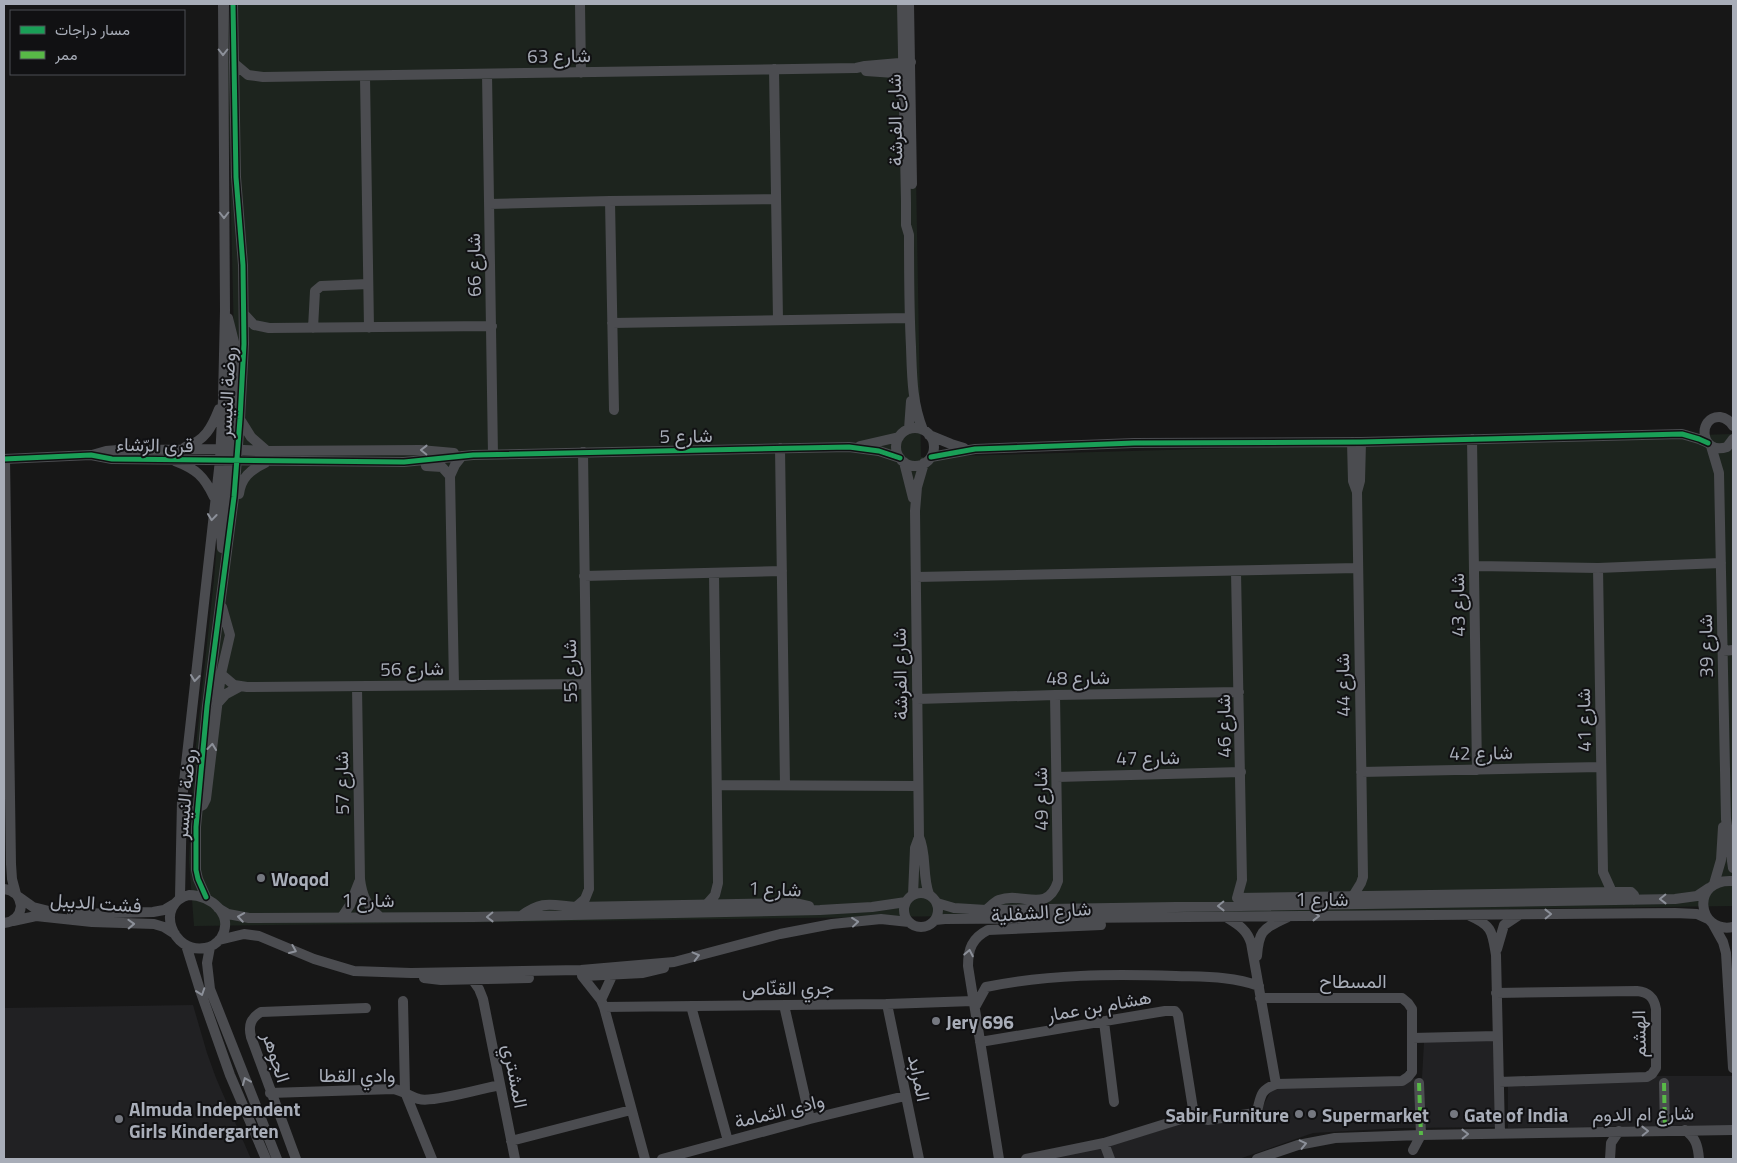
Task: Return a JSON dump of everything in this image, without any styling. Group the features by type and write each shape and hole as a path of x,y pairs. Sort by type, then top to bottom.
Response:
{"street":[{"name":"روضة النيسر","path":"206,897 196,870 195,845 207,706 225,560 229,449 223,399 225,310 223,4"},
{"name":"روضة النيسر","path":"177,900 182,800 214,497 228,460 229,449 240,419 244,314 243,265 236,177 233,4"},
{"path":"580,4 582,72"},
{"name":"شارع الفرشة","path":"902,4 907,62"},
{"name":"شارع الفرشة","path":"909,4 907,74 913,146 912,225 909,235 912,382 915,407 926,432"},
{"name":"شارع 63","path":"235,64 248,74 263,77 365,77 856,68 907,62"},
{"name":"شارع 63","path":"856,68 866,71 907,74"},
{"path":"774,69 778,320"},
{"name":"شارع 66","path":"486,74 493,455"},
{"name":"شارع 63","path":"236,91 250,80 263,77"},
{"path":"365,77 369,328"},
{"path":"489,204 776,199"},
{"path":"610,201 614,410"},
{"path":"314,328 314,291 321,286 368,284"},
{"path":"225,310 234,342 229,449"},
{"path":"244,314 254,325 270,328 492,326"},
{"path":"612,323 910,318"},
{"path":"244,344 257,331 270,328"},
{"name":"شارع الفرشة","path":"909,429 912,382"},
{"path":"167,454 192,445 205,436 214,423 223,399"},
{"path":"975,449 951,444 914,428 909,429 899,437 896,447 902,460 914,466 928,460 975,449 1134,443 1356,442 1682,434 1706,426 1712,419 1720,417 1728,420 1733,426"},
{"path":"240,419 251,437 267,456 404,462 468,456"},
{"name":"شارع 39","path":"1706,426 1704,436 1710,445 1720,473 1721,563 1726,648 1729,766 1726,818 1733,868"},
{"path":"926,432 934,445 928,460"},
{"path":"1682,434 1719,448 1732,442"},
{"name":"شارع 5","path":"849,448 899,437"},
{"name":"شارع 43","path":"1472,439 1477,770"},
{"name":"شارع 44","path":"1353,896 1361,884 1363,876 1357,492 1360,485 1356,442"},
{"name":"شارع 39","path":"1720,473 1732,442"},
{"path":"780,448 785,785"},
{"name":"شارع 5","path":"468,456 583,452 849,448 879,451 902,460"},
{"name":"قرى الرّشاء","path":"4,459 91,456 106,459 229,449 267,456"},
{"path":"225,560 233,544 243,480 267,456 420,450 468,456"},
{"name":"شارع 55","path":"583,452 589,889"},
{"path":"167,454 195,470 208,484 214,497"},
{"name":"قرى الرّشاء","path":"167,454 228,460 267,456"},
{"path":"454,686 450,476 454,465 468,456"},
{"path":"4,459 11,864 21,910 8,922"},
{"name":"شارع الفرشة","path":"902,460 915,511"},
{"name":"شارع الفرشة","path":"909,898 915,848 919,837 915,511 918,487 928,460"},
{"path":"404,462 413,466 438,466 446,469 450,476"},
{"path":"1474,566 1598,568 1721,563"},
{"path":"916,577 1129,572 1236,572 1358,568"},
{"name":"شارع 41","path":"1595,892 1603,872 1598,568"},
{"path":"584,576 782,572"},
{"name":"شارع 46","path":"1236,572 1242,880 1237,898"},
{"path":"707,904 715,895 718,883 714,573"},
{"path":"197,808 203,805 206,799 221,674 230,635 221,604"},
{"path":"1726,648 1733,643"},
{"path":"221,674 229,682 239,687"},
{"name":"شارع 56","path":"239,687 586,684"},
{"path":"217,704 226,694 239,687"},
{"name":"شارع 57","path":"357,687 361,890 372,910 380,917"},
{"name":"شارع 48","path":"917,699 1239,692"},
{"name":"شارع 49","path":"986,910 999,900 1013,898 1047,899 1056,886 1058,876 1055,695"},
{"name":"شارع 42","path":"1361,772 1601,767"},
{"name":"شارع 47","path":"1056,777 1241,772"},
{"path":"718,785 918,786"},
{"name":"شارع 39","path":"1726,818 1723,824 1721,860 1712,886 1705,895 1703,903 1704,911 1722,942 1726,953 1728,1001 1732,1007 1733,1068"},
{"name":"شارع الفرشة","path":"919,837 923,846 929,894"},
{"path":"4,882 11,864"},
{"name":"شارع 41","path":"1603,872 1612,892"},
{"name":"شارع 44","path":"1363,876 1372,895"},
{"name":"شارع 57","path":"342,917 357,892 360,879"},
{"name":"شارع 46","path":"1242,880 1251,897"},
{"name":"شارع 1","path":"937,903 954,908 986,910 1634,900 1688,898 1697,896 1723,880 1733,881"},
{"path":"718,883 722,894 729,904"},
{"name":"فشت الديبل","path":"4,889 11,891 28,904 42,911 74,914 153,912 164,910 177,900"},
{"path":"589,889 594,899 602,906"},
{"path":"576,907 585,899 589,889"},
{"path":"219,940 234,936 252,935 354,971 412,973 581,970 674,962 805,928 891,919 909,922 915,926 922,927 929,925 935,920 938,909 937,903 929,894 924,892 909,898 904,912 909,922"},
{"name":"شارع 1","path":"1237,898 1631,892 1634,895 1634,900"},
{"path":"189,894 206,897 223,915 224,932 219,940 210,947 194,948 186,945 175,934 170,919 177,900 189,894"},
{"name":"شارع 1","path":"218,908 228,914 249,918 521,916 872,908 909,898"},
{"name":"شارع 1","path":"521,916 533,907 541,905 576,907 796,903 820,910"},
{"name":"شارع 1","path":"935,920 945,918 1186,918 1687,913 1697,914 1722,928 1733,927"},
{"path":"1467,915 1482,922 1491,930 1496,955 1500,1133"},
{"path":"1496,955 1504,925 1519,915"},
{"name":"فشت الديبل","path":"8,922 36,916 100,923 154,924 164,927 175,934"},
{"path":"1256,967 1260,936 1266,929 1291,916"},
{"path":"1026,1159 1104,1143 1194,1115 1208,1120 1255,1113 1257,1111 1265,1089 1276,1084 1251,943 1243,927 1224,917"},
{"name":"شارع الشفلية","path":"999,1159 968,966 969,950 974,940 988,930 1171,922 1186,918"},
{"path":"186,945 230,1075 266,1159"},
{"path":"210,947 207,963 210,989 277,1159"},
{"path":"1733,949 1733,986"},
{"path":"412,973 435,979 612,976 652,972 674,962"},
{"path":"974,1004 986,987 1014,981 1060,976 1138,975 1228,978 1243,980 1259,986"},
{"path":"582,976 602,1004 645,1159"},
{"path":"602,1004 612,976"},
{"name":"المشتري","path":"472,979 479,988 483,999 515,1159"},
{"path":"483,999 487,988 495,979"},
{"name":"الهشم","path":"1496,993 1637,990 1644,991 1650,995 1655,1001 1656,1008 1656,1068 1647,1077 1499,1082"},
{"name":"المسطاح","path":"1260,998 1402,998 1412,1009 1412,1072 1402,1081 1276,1084"},
{"path":"403,1001 405,1092 432,1159"},
{"name":"جري القنّاص","path":"602,1004 691,1006 974,1004"},
{"name":"المرابد","path":"887,1004 919,1159"},
{"path":"784,1005 810,1119"},
{"path":"691,1006 728,1141"},
{"name":"الجوهر","path":"296,1159 270,1094 249,1030 250,1022 262,1012 366,1008"},
{"name":"هشام بن عمار","path":"980,1042 1165,1011 1175,1011 1180,1019 1194,1115"},
{"path":"1104,1022 1114,1102"},
{"path":"1412,1038 1498,1036"},
{"path":"1664,1082 1666,1131"},
{"path":"1413,1154 1421,1135 1419,1083"},
{"name":"وادي القطا","path":"270,1094 394,1089 423,1100 500,1084"},
{"name":"وادى الثمامة","path":"662,1159 810,1119 905,1096"},
{"path":"511,1141 631,1110"},
{"path":"1685,1130 1692,1136 1698,1147 1700,1159"},
{"path":"1698,1147 1708,1130"},
{"name":"شارع ام الدوم","path":"1257,1159 1298,1145 1322,1140 1500,1133 1733,1130"},
{"path":"1597,1131 1610,1148"},
{"path":"1610,1159 1610,1148 1613,1139 1619,1131"},
{"path":"1399,1136 1408,1142 1413,1154"},
{"path":"1104,1143 1110,1159"}],"shaded area":[{"path":"226,4 913,4 921,457 1733,434 1733,906 194,926 189,860 194,763 214,579 234,339"},
{"name":"Almuda Independent Girls Kindergarten","path":"193,1005 216,1078 251,1159 4,1159 4,1008"},
{"path":"1499,1038 1499,1127 1400,1128 1313,1133 1239,1159 1114,1159 1109,1146 1198,1119 1209,1125 1260,1112 1272,1089 1282,1085 1422,1078 1424,1042"},
{"path":"1733,1076 1733,1125 1508,1128 1508,1080"},
{"path":"1102,1147 1106,1159 1043,1159"}],"marked path":[{"path":"1419,1083 1421,1135"},
{"path":"1664,1083 1665,1131"}],"cycle path":[{"path":"206,897 196,870 196,827 207,706 234,497 244,344 243,265 236,177 233,4"},
{"path":"931,457 975,449 1134,443 1361,442 1682,434 1708,443"},
{"path":"4,459 91,455 112,459 404,462 473,455 849,447 879,451 900,458"}],"place":[{"name":"Woqod","path":"261,878"},
{"name":"Jery 696","path":"936,1021"},
{"name":"Sabir Furniture","path":"1299,1114"},
{"name":"Supermarket","path":"1312,1114"},
{"name":"Gate of India","path":"1454,1114"},
{"name":"Almuda Independent Girls Kindergarten","path":"119,1119"}]}
